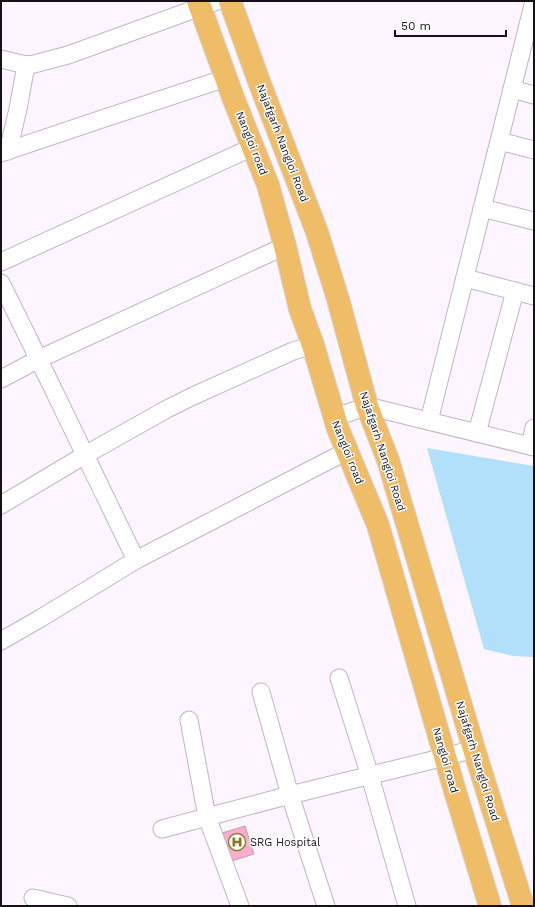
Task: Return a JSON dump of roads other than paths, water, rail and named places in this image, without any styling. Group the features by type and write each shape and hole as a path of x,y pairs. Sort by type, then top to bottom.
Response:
{"main road":[{"name":"Najafgarh Nangloi Road","path":"230,1 317,232 349,336 367,406 388,460 522,906"},
{"name":"Nangloi road","path":"205,3 226,78 268,184 300,309 313,345 334,418 378,525 490,906"}],"street":[{"path":"429,421 512,89 530,38 534,1"},
{"path":"1,59 34,64 68,55 205,3"},
{"path":"5,152 18,109 26,64"},
{"path":"5,152 226,78"},
{"path":"512,89 534,95"},
{"path":"499,141 534,150"},
{"path":"1,262 253,148"},
{"path":"482,208 534,221"},
{"path":"1,379 39,359 285,246"},
{"path":"465,278 534,296"},
{"path":"1,283 136,560"},
{"path":"477,433 515,291"},
{"path":"1,505 85,455 167,409 293,351 313,345"},
{"path":"334,418 367,406 532,447 534,428"},
{"path":"1,641 136,560 347,451"},
{"path":"339,678 370,776 407,906"},
{"path":"261,692 290,795 326,906"},
{"path":"189,720 207,816 240,906"},
{"path":"162,829 207,816 474,749"},
{"path":"33,898 68,906"}],"water":[{"path":"427,448 534,466 534,657 513,656 484,649"}],"place":[{"name":"SRG Hospital","path":"237,842"}]}
